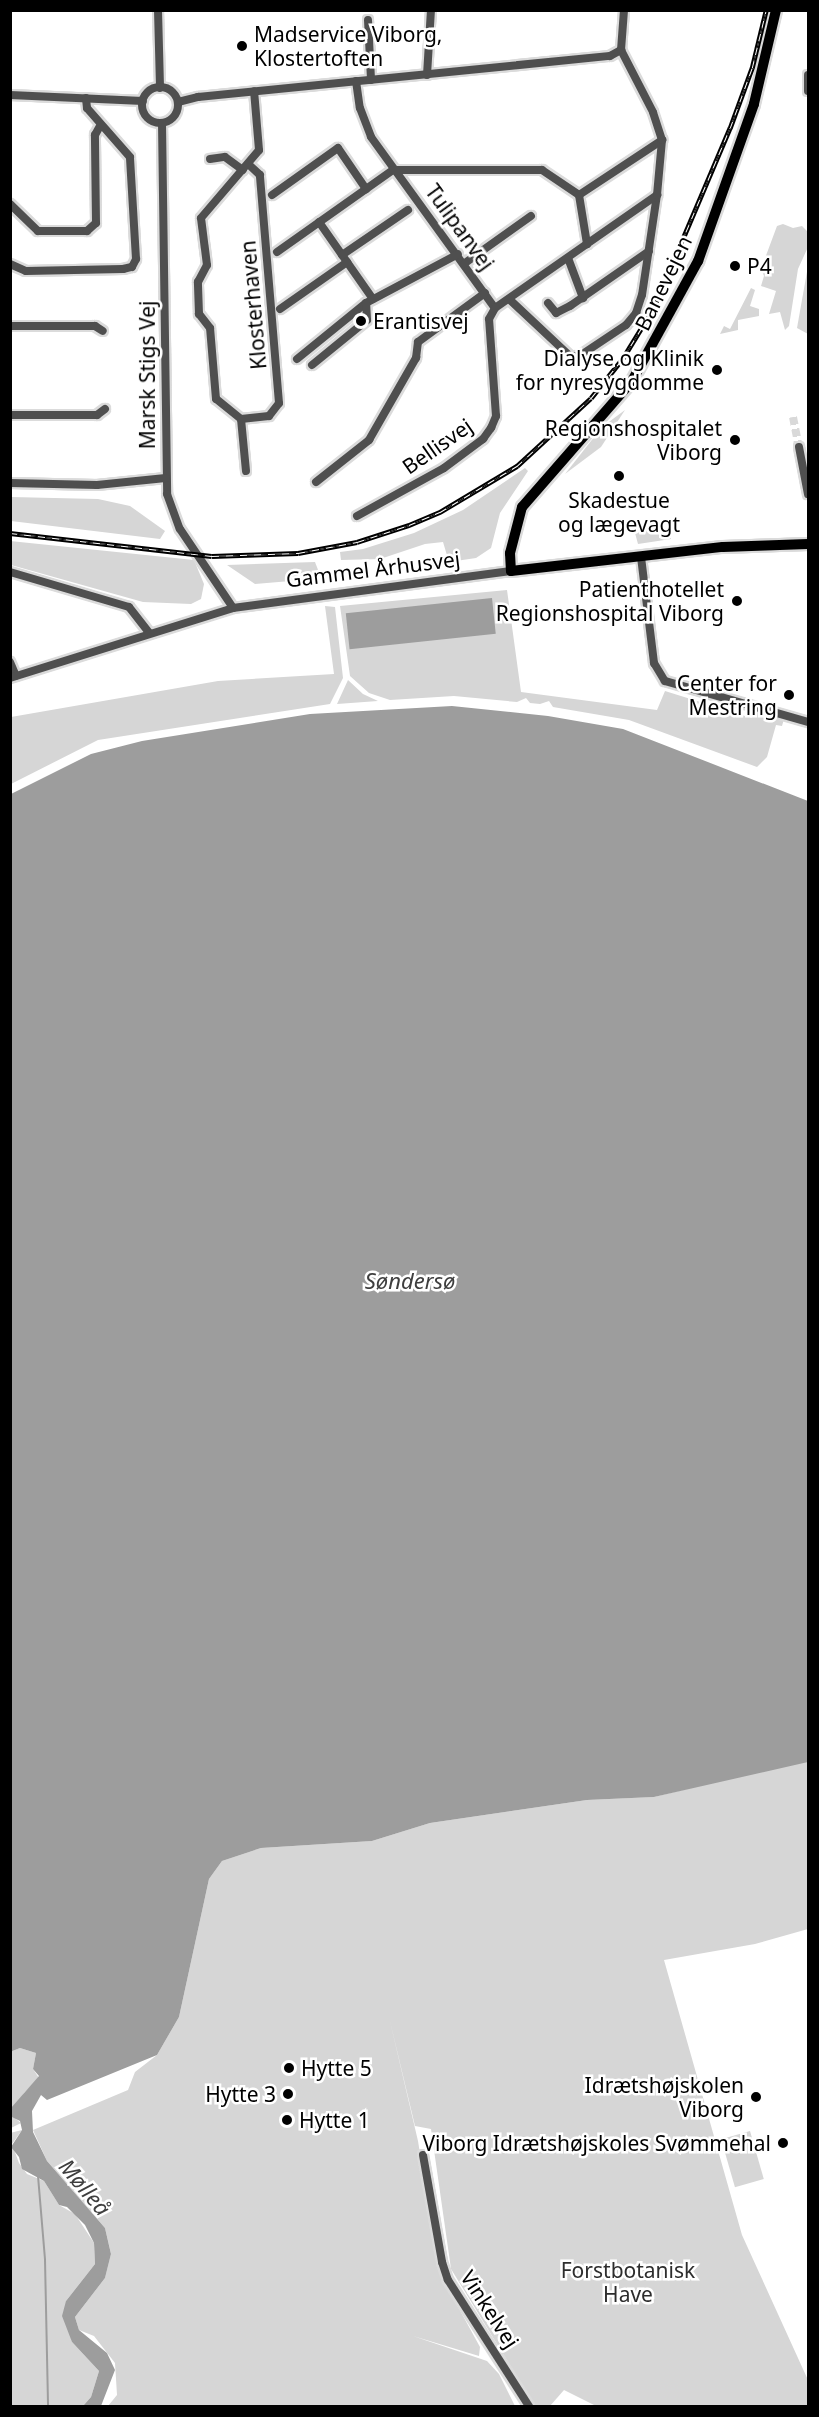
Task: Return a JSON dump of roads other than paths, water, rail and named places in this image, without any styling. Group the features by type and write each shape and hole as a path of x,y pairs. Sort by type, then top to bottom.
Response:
{"main road":[{"name":"Banevejen","path":"511,571 510,553 522,507 640,370 698,261 754,104 776,10"},
{"name":"Gammel Århusvej","path":"511,571 750,545 808,544"}],"street":[{"path":"158,10 160,88"},
{"path":"428,75 431,10"},
{"path":"509,299 565,355 581,355 626,325 636,313 649,251 662,140 653,112 621,50 624,10"},
{"path":"368,20 371,80"},
{"path":"178,102 356,81 610,56 621,50"},
{"path":"808,75 808,91"},
{"name":"Tulipanvej","path":"356,81 366,128 393,170 465,263 495,308"},
{"path":"160,88 171,92 178,102 172,118 162,123 146,117 143,101 149,91 160,88"},
{"name":"Klosterhaven","path":"245,167 260,175 279,403 269,416 240,419 216,399 210,328 199,314 198,282 207,265 201,218 259,150 254,92"},
{"path":"10,95 143,101"},
{"path":"10,264 26,271 132,267 136,260 130,157 100,126 87,108 86,98"},
{"name":"Marsk Stigs Vej","path":"162,123 166,478 171,511 233,608"},
{"path":"10,204 38,231 87,231 96,223 94,135 100,126"},
{"path":"579,195 662,140"},
{"path":"272,195 339,148 366,189"},
{"path":"210,159 225,157 245,167"},
{"path":"277,252 393,170 542,170 551,172 579,195 587,244"},
{"path":"495,308 657,195"},
{"name":"Tulipanvej","path":"280,309 408,210"},
{"path":"465,263 531,216"},
{"path":"312,365 368,320 370,301 345,258 319,222"},
{"path":"548,303 556,313 583,298 649,251"},
{"path":"297,359 370,301 458,254"},
{"path":"568,258 583,298"},
{"path":"316,482 369,440 416,358 418,342 485,294"},
{"name":"Bellisvej","path":"357,516 444,468 483,439 491,428 496,416 489,319 495,308"},
{"path":"10,326 95,326 104,331"},
{"path":"10,415 97,415 105,410"},
{"path":"240,419 246,471"},
{"path":"799,447 808,494"},
{"path":"10,483 97,485 166,478"},
{"path":"641,557 658,674 673,686 808,722"},
{"name":"Gammel Århusvej","path":"13,677 233,608 511,571"},
{"path":"10,573 129,607 150,633"},
{"path":"10,662 13,677"},
{"name":"Vinkelvej","path":"423,2155 442,2262 448,2280 529,2406"}],"water":[{"path":"492,598 496,634 350,649 346,613"},
{"name":"Søndersø","path":"452,706 548,716 623,729 808,801 808,1762 654,1797 587,1800 430,1823 372,1841 261,1848 222,1861 209,1879 179,2017 157,2055 47,2100 41,2095 32,2111 33,2132 47,2161 105,2228 111,2254 105,2278 75,2317 79,2330 107,2353 115,2370 101,2406 83,2406 91,2397 99,2371 72,2342 62,2316 66,2301 95,2264 94,2243 85,2225 67,2207 59,2205 44,2181 22,2169 19,2157 11,2147 22,2130 20,2121 12,2117 11,2108 39,2076 33,2069 36,2053 20,2048 10,2052 11,794 91,754 142,741 310,714"}],"waterway":[{"path":"38,2176 45,2260 48,2406"}],"tunnel":[{"path":"793,417 799,447"}],"railway":[{"path":"10,533 212,556 298,553 357,542 409,525 440,512 517,466 591,398 623,358 653,309 730,128 752,68 766,10"}],"place":[{"name":"Madservice Viborg, Klostertoften","path":"242,46"},
{"name":"P4","path":"735,266"},
{"name":"Erantisvej","path":"361,321"},
{"name":"Dialyse og Klinik for nyresygdomme","path":"717,370"},
{"name":"Regionshospitalet Viborg","path":"735,440"},
{"name":"Skadestue og lægevagt","path":"619,476"},
{"name":"Patienthotellet Regionshospital Viborg","path":"737,601"},
{"name":"Center for Mestring","path":"789,695"},
{"name":"Hytte 5","path":"289,2068"},
{"name":"Hytte 3","path":"288,2094"},
{"name":"Idrætshøjskolen Viborg","path":"756,2097"},
{"name":"Hytte 1","path":"287,2120"},
{"name":"Viborg Idrætshøjskoles Svømmehal","path":"783,2143"}],"water label":[{"name":"Mølleå","path":"85,2187"}],"park label":[{"name":"Forstbotanisk Have","path":"628,2282"}]}
